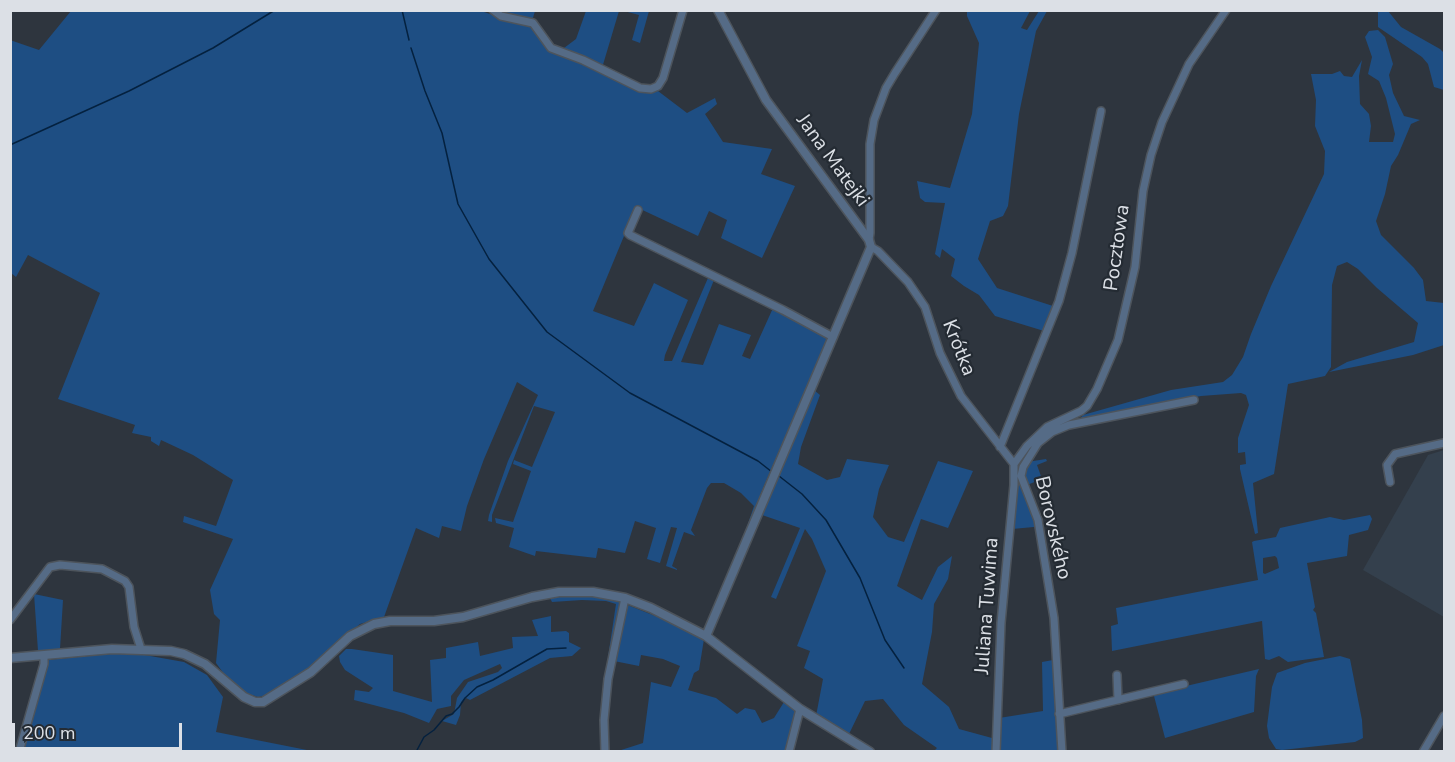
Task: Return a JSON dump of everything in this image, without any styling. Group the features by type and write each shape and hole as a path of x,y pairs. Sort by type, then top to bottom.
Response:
{"street":[{"path":"493,10 501,16 532,23 550,48 583,60 640,88 651,89 658,86 663,78 683,10"},
{"name":"Jana Matejki","path":"718,10 766,100 870,243"},
{"path":"706,636 833,337 870,243 870,144 874,120 886,88 936,10"},
{"name":"Pocztowa","path":"1014,464 1027,446 1047,427 1087,406 1097,389 1118,340 1135,267 1143,191 1151,155 1162,122 1189,64 1226,10"},
{"path":"1000,447 1059,301 1072,253 1101,111"},
{"path":"638,210 628,233 630,235 833,337"},
{"name":"Krótka","path":"870,243 908,282 925,307 940,353 961,396 1014,464"},
{"name":"Borovského","path":"1062,752 1054,618 1038,520 1021,476 1023,467 1038,442 1052,432 1069,425 1194,400"},
{"path":"1390,482 1387,465 1395,454 1444,443"},
{"name":"Juliana Tuwima","path":"996,752 1001,623 1014,464"},
{"path":"10,620 50,567 60,565 102,569 125,581 129,587 134,627 141,649"},
{"path":"10,658 112,650 171,651 205,664 244,697 255,702 263,702 311,672 350,636 374,624 463,617 532,597 560,592 593,592 625,598 706,636 800,709 870,752"},
{"path":"605,752 604,720 608,679 625,598"},
{"path":"19,752 44,664 44,656"},
{"path":"1117,675 1118,699"},
{"path":"1059,714 1184,684"},
{"path":"789,752 800,709"},
{"path":"1424,752 1444,716"}],"shaded area":[{"path":"71,11 481,11 532,25 550,50 581,62 642,92 658,91 687,113 715,98 717,104 705,114 723,142 772,149 761,174 795,186 762,258 721,238 727,220 709,211 698,236 636,207 593,311 634,326 654,283 688,300 665,355 664,361 672,361 708,278 714,280 681,362 703,365 719,324 751,335 742,356 750,359 773,308 828,338 760,495 762,497 737,556 754,506 741,493 724,483 711,483 707,488 691,530 695,536 684,532 672,566 677,570 666,566 677,528 671,527 660,563 647,559 656,528 635,521 625,553 598,548 596,558 536,551 535,556 509,547 514,528 496,523 495,518 513,522 531,471 513,464 514,460 532,467 555,412 534,406 492,515 492,522 488,521 508,461 538,395 517,382 484,459 467,506 461,531 442,526 439,538 416,528 384,617 360,624 299,677 272,694 258,697 246,693 227,678 216,663 220,620 214,614 210,590 233,539 183,522 184,516 216,526 233,480 193,455 161,440 159,446 151,441 151,437 132,433 135,425 58,399 100,293 28,255 16,277 11,273 10,40 39,50"},
{"path":"495,11 535,11 532,21"},
{"path":"586,11 619,11 602,68 564,48 576,39"},
{"path":"624,11 649,11 640,43 632,40 639,15"},
{"path":"967,11 1030,11 1021,28 1027,30 1039,11 1047,11 1036,31 1019,114 1008,206 1003,216 990,221 978,259 997,288 1053,306 1044,331 995,316 979,295 951,276 955,259 942,249 940,258 935,254 945,203 925,202 920,198 917,181 950,188 972,114 979,43"},
{"path":"1378,11 1388,11 1401,27 1444,53 1444,90 1434,87 1428,64 1422,57 1378,27"},
{"path":"1378,30 1385,37 1393,64 1389,75 1393,93 1404,116 1420,120 1411,124 1391,166 1376,221 1381,235 1423,280 1426,301 1444,303 1444,345 1413,355 1329,372 1347,362 1414,342 1418,323 1358,269 1347,262 1337,266 1332,285 1331,367 1325,376 1288,384 1274,474 1253,483 1258,533 1255,534 1240,469 1240,465 1246,464 1245,452 1238,453 1238,438 1249,405 1246,395 1241,393 1201,396 1079,420 1083,415 1171,390 1223,382 1232,375 1243,357 1271,286 1324,174 1325,151 1315,126 1316,100 1311,74 1332,74 1340,71 1344,76 1352,77 1362,60 1359,76 1360,104 1369,114 1371,126 1369,142 1393,142 1395,134 1386,98 1379,81 1368,74 1372,57 1365,37 1369,31"},
{"path":"814,390 820,395 801,447 798,464 827,480 840,477 847,459 889,465 879,489 873,517 888,537 904,542 938,461 973,471 948,528 921,519 897,586 922,600 938,567 952,556 948,579 934,604 932,632 922,684 949,707 959,729 992,738 992,751 934,751 937,748 904,725 883,699 865,701 849,734 816,716 823,679 804,668 810,651 797,646 826,571 805,529 776,599 771,597 800,528 762,515"},
{"path":"1072,418 1035,444 1025,457 1019,478 1034,520 1034,527 1012,529 1017,463 1047,429"},
{"path":"1444,450 1444,617 1363,570 1428,455"},
{"path":"1046,459 1047,461 1037,465 1042,479 1027,485 1023,472 1027,462"},
{"path":"1370,515 1372,519 1368,530 1349,535 1347,556 1307,563 1315,607 1313,610 1316,613 1324,657 1288,662 1279,656 1269,660 1265,659 1262,621 1112,651 1111,626 1118,624 1116,608 1258,580 1252,542 1276,537 1280,528 1330,517 1344,520","holes":["1275,556 1279,568 1263,573 1263,558"]},
{"path":"34,594 63,600 60,649 38,651"},
{"path":"578,595 608,596 620,599 622,602 610,658 608,657 616,604 606,601 582,600 552,602 550,598"},
{"path":"625,604 668,621 704,639 699,670 694,673 688,690 716,698 737,714 745,708 755,710 762,723 774,718 784,702 796,711 787,751 618,751 643,743 651,682 671,687 680,666 663,659 641,655 639,666 614,661"},
{"path":"551,616 551,632 566,631 569,633 569,642 581,648 572,656 550,658 470,700 466,698 461,702 456,725 442,721 454,714 457,698 468,682 498,672 502,668 500,664 464,680 451,696 451,706 437,709 429,723 404,713 354,700 355,690 369,692 373,688 345,670 340,662 339,656 346,649 393,655 393,691 432,702 430,660 446,658 446,648 478,642 480,656 513,648 512,637 538,636 532,620"},
{"path":"110,654 139,654 184,662 207,675 223,697 216,732 312,751 22,752 47,660"},
{"path":"1340,656 1350,659 1362,720 1363,738 1355,742 1276,749 1269,738 1267,726 1272,687 1277,673 1305,663"},
{"path":"1053,660 1060,751 998,752 999,718 1043,711 1042,662"},
{"path":"1259,669 1256,676 1254,712 1165,738 1154,696 1156,693"}],"waterway":[{"path":"10,145 129,91 213,48 275,10"},
{"path":"402,10 409,40"},
{"path":"411,48 442,133 458,204 489,259 547,332 630,393 758,461 772,472"},
{"path":"779,476 802,494 826,520 860,578 885,640 904,668"},
{"path":"416,752 424,737 434,730 446,716 452,714 477,687 547,649 566,648"}]}
